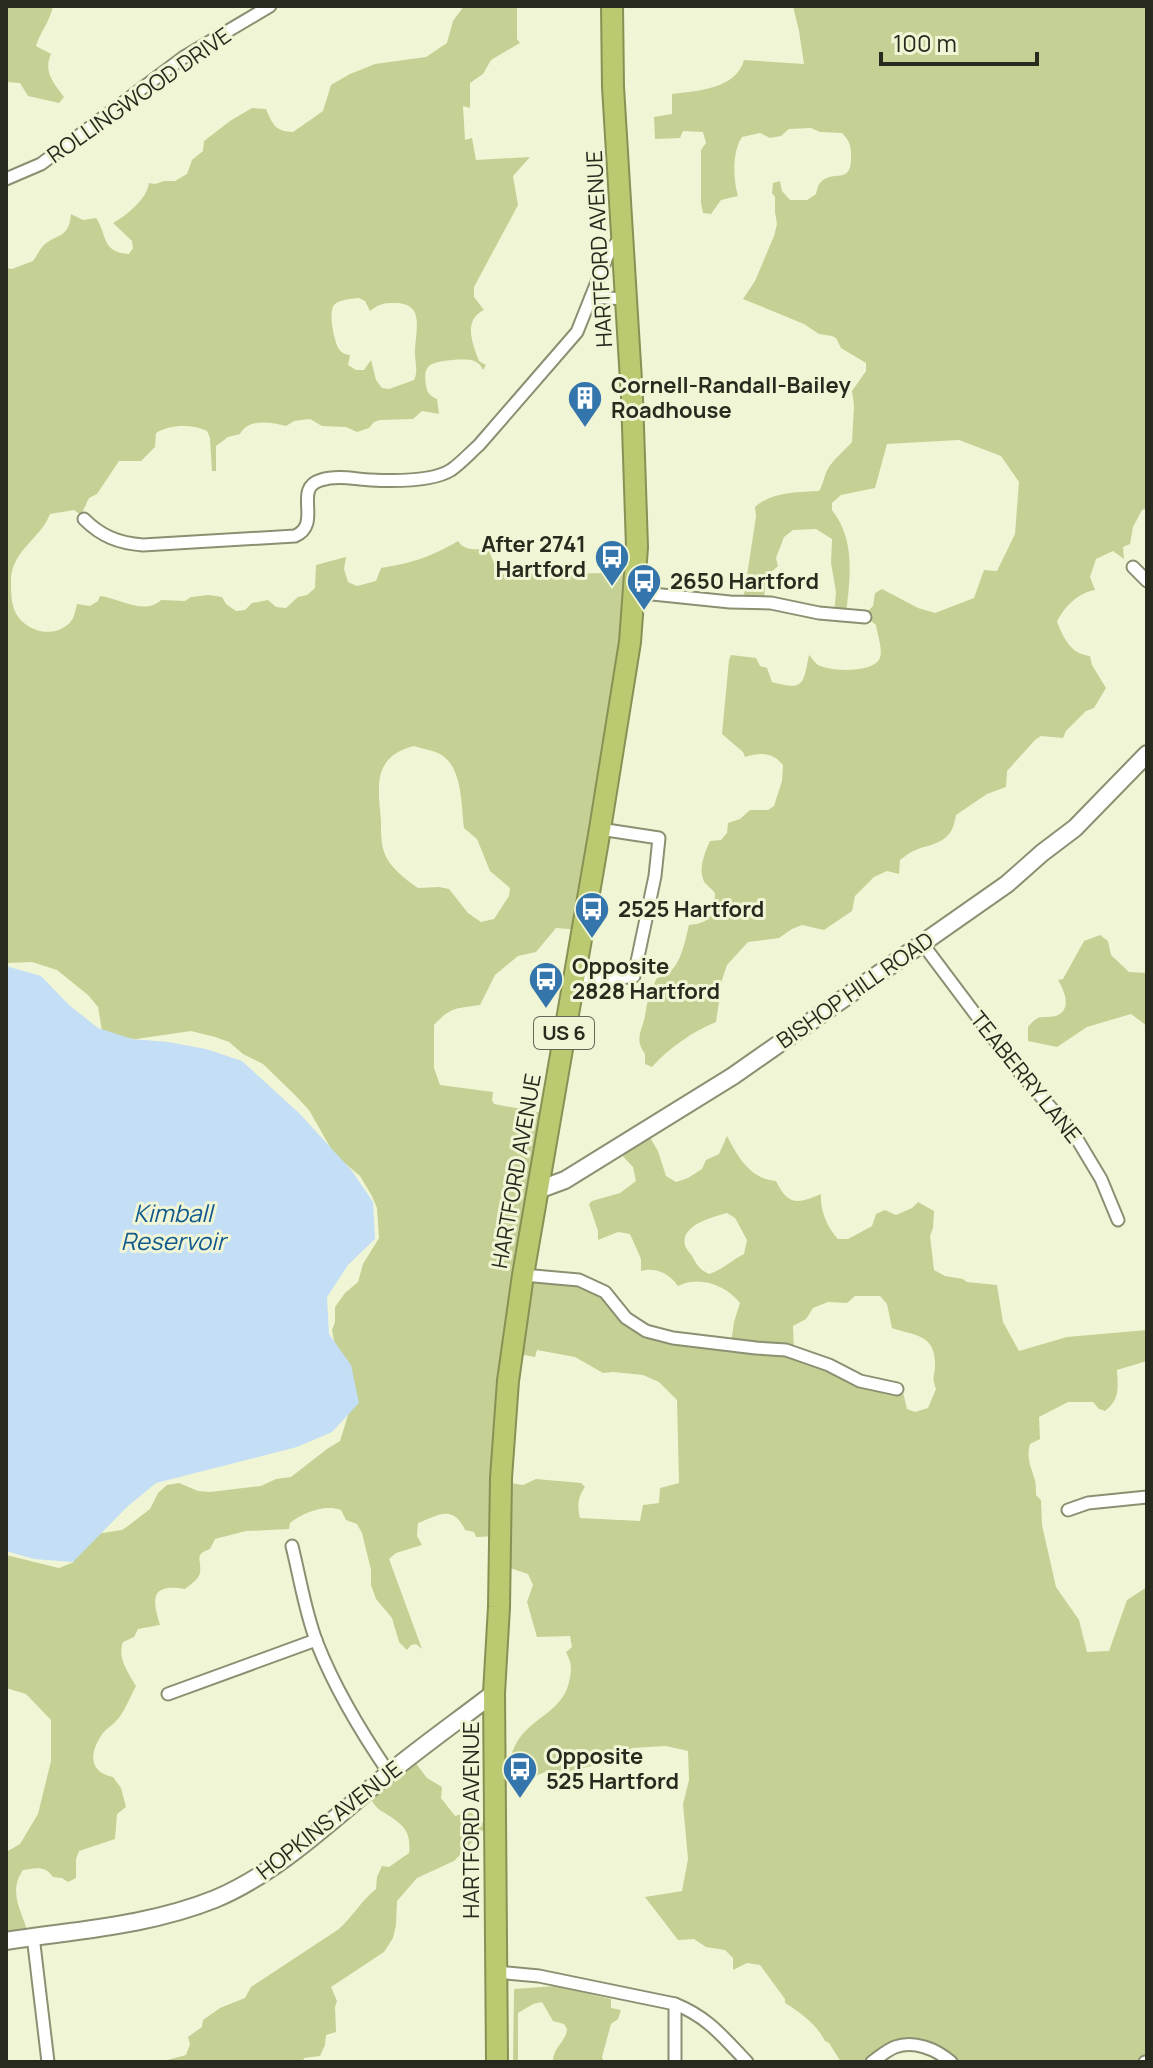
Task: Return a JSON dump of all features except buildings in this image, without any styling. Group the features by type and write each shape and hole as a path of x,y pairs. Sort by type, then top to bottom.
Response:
{"highway":[{"name":"HARTFORD AVENUE","path":"497,2062 494,1693 508,1381 523,1275 630,642 637,547 613,87 612,6"}],"street":[{"name":"ROLLINGWOOD DRIVE","path":"6,179 41,164 184,57 270,6"},
{"path":"84,519 101,534 118,542 134,544 295,536 306,528 308,495 312,484 320,480 343,477 391,481 444,473 465,458 491,431 577,332 609,252 622,236"},
{"path":"591,297 626,299"},
{"path":"1133,567 1147,581"},
{"path":"633,592 771,603 819,613 865,617"},
{"name":"BISHOP HILL ROAD","path":"538,1190 565,1180 733,1076 1007,884 1075,828 1147,754"},
{"path":"575,975 608,980 634,976 655,876 659,838 600,829"},
{"name":"TEABERRY LANE","path":"922,943 1015,1067 1074,1134 1094,1167 1118,1220"},
{"path":"523,1275 579,1280 605,1292 626,1318 646,1331 673,1338 786,1350 829,1365 860,1381 897,1389"},
{"path":"1068,1510 1088,1503 1147,1497"},
{"path":"292,1546 316,1640 366,1740 389,1773"},
{"path":"168,1694 316,1640"},
{"name":"HOPKINS AVENUE","path":"6,1941 148,1920 214,1899 262,1874 494,1693"},
{"path":"33,1936 48,2062"},
{"path":"496,1972 539,1976 675,2004 697,2013 747,2062"},
{"path":"675,2004 675,2062"},
{"path":"872,2062 895,2047 918,2045 951,2062"}],"green space":[{"path":"6,6 53,6 36,46 51,54 49,72 64,97 59,103 28,96 20,83 6,82"},
{"path":"464,6 517,6 517,39 520,43 491,60 483,74 470,83 470,108 463,106 465,140 472,138 476,160 530,157 513,176 518,205 474,287 474,297 484,310 473,320 471,332 479,361 486,365 483,370 470,360 444,361 429,366 425,375 426,388 437,399 439,414 422,411 413,419 380,420 357,432 346,427 322,426 310,419 294,421 286,426 267,423 248,425 240,434 228,437 216,446 216,471 212,471 207,431 182,426 156,433 155,447 141,461 119,461 97,494 89,498 81,515 74,510 50,514 13,568 11,590 14,609 29,627 52,632 69,624 77,604 90,606 100,596 147,606 161,600 185,601 191,597 209,595 222,597 236,611 268,600 276,607 286,608 315,588 316,565 346,557 344,569 348,582 357,586 376,581 381,568 421,559 458,541 468,548 489,551 499,575 524,570 526,574 609,573 636,576 581,930 556,928 536,952 518,956 495,975 480,1005 454,1009 445,1014 434,1025 434,1068 440,1085 493,1092 494,1104 548,1114 523,1270 581,1280 645,1331 731,1343 740,1303 727,1291 712,1284 695,1281 678,1286 661,1272 641,1271 641,1259 630,1234 618,1232 598,1240 589,1204 620,1193 636,1181 633,1167 616,1149 645,1129 658,1151 666,1176 676,1182 702,1169 706,1160 719,1154 727,1136 746,1166 759,1176 776,1181 789,1199 800,1201 821,1194 825,1218 838,1239 848,1239 872,1226 876,1214 885,1210 896,1215 918,1202 934,1211 930,1236 934,1270 967,1282 997,1285 1003,1322 1019,1351 1067,1337 1147,1330 1147,1361 1117,1370 1117,1393 1110,1407 1105,1411 1093,1402 1068,1402 1039,1417 1040,1439 1030,1444 1029,1454 1036,1495 1041,1500 1042,1525 1056,1587 1079,1620 1087,1652 1109,1651 1127,1600 1147,1587 1147,2061 953,2062 920,2047 899,2050 878,2062 841,2062 813,2024 785,2003 760,1965 747,1963 733,1970 733,1958 725,1950 706,1947 694,1939 678,1940 645,1897 682,1891 688,1859 683,1804 689,1780 688,1751 666,1746 632,1748 617,1760 562,1773 545,1772 523,1784 508,1784 510,1762 517,1742 566,1692 571,1670 566,1652 572,1647 570,1636 537,1637 527,1602 533,1585 528,1574 510,1568 498,1536 476,1537 474,1532 465,1530 450,1514 418,1523 417,1536 422,1545 396,1553 389,1559 422,1649 416,1644 407,1650 399,1642 392,1618 376,1599 371,1585 371,1570 362,1533 357,1524 346,1520 341,1510 334,1508 307,1513 290,1523 289,1529 246,1531 215,1539 210,1549 200,1556 200,1573 194,1582 185,1589 165,1588 160,1591 155,1601 160,1625 138,1629 134,1637 123,1642 122,1659 136,1686 120,1716 95,1747 95,1766 113,1777 121,1788 126,1807 117,1814 115,1839 79,1851 76,1878 68,1882 53,1877 43,1869 23,1870 18,1878 16,1895 29,1936 6,1940 6,1852 20,1844 38,1814 51,1761 51,1720 26,1694 6,1688 6,1555 59,1568 74,1562 71,1554 89,1535 122,1530 128,1526 150,1509 158,1493 167,1485 179,1483 210,1492 261,1486 291,1477 340,1441 353,1399 334,1341 335,1307 358,1282 363,1264 379,1238 377,1208 360,1176 334,1154 309,1110 263,1064 243,1054 229,1042 191,1031 136,1039 113,1037 102,1031 98,1007 88,995 57,970 32,962 6,963 6,268 12,269 33,261 45,244 66,231 71,214 83,220 96,218 109,246 120,253 129,254 133,248 132,241 113,223 140,201 149,183 175,181 187,174 192,160 203,151 204,141 230,121 252,108 266,109 275,126 293,132 323,111 331,85 375,64 426,57 447,43 453,21","holes":["359,298 365,301 370,311 381,304 410,307 417,325 414,380 389,389 382,388 376,380 371,360 364,370 348,365 350,355 339,349 332,327 332,309 342,300","414,746 434,751 448,760 453,768 460,787 464,828 477,839 490,871 510,888 509,896 494,919 481,922 468,913 449,889 418,888 398,872 386,857 382,841 379,785 384,765 400,751","727,1213 735,1218 747,1240 744,1254 709,1274 697,1265 685,1238 692,1227","855,1296 880,1296 887,1304 892,1328 916,1335 932,1347 936,1389 928,1408 915,1412 907,1409 903,1392 794,1351 793,1326 806,1319 813,1308 828,1302 847,1303","537,1350 575,1357 603,1373 643,1375 659,1382 677,1400 679,1483 660,1488 659,1503 643,1505 640,1521 580,1518 579,1501 585,1487 581,1483 536,1479 523,1485 500,1481 513,1353 535,1357"]},
{"path":"793,6 1147,6 1147,508 1142,510 1133,527 1130,544 1123,547 1124,559 1113,551 1096,559 1090,577 1095,590 1072,602 1057,622 1073,649 1090,656 1106,688 1094,708 1086,711 1063,738 1041,736 1035,740 1007,771 1006,787 987,794 956,815 952,830 942,840 900,860 899,874 887,871 874,877 855,896 852,911 824,930 802,925 779,938 748,942 727,965 717,995 716,1022 681,1041 652,1067 645,1064 639,1039 652,987 657,978 676,965 689,925 707,920 714,907 715,893 705,883 702,873 710,841 721,840 727,833 728,823 740,819 750,810 768,810 774,806 782,781 783,765 779,761 766,754 745,757 722,734 731,655 756,658 760,666 767,668 772,682 790,686 803,679 809,655 818,665 832,669 852,670 870,666 881,654 876,625 864,615 873,606 875,593 882,589 918,608 935,613 974,598 984,570 997,571 1015,534 1019,482 1001,456 959,440 887,444 875,488 841,495 832,503 832,510 845,534 850,560 846,614 834,614 836,592 831,563 832,539 816,529 793,530 784,537 776,558 778,566 766,577 764,599 743,601 755,507 777,496 819,491 829,467 852,442 852,391 866,371 866,363 841,348 836,338 819,334 804,324 743,299 755,281 774,236 777,224 773,183 780,181 782,191 790,200 807,200 816,194 819,184 826,178 848,171 850,146 842,133 820,132 811,128 789,129 781,136 770,138 760,133 742,137 734,166 738,196 721,200 711,214 703,213 701,150 706,143 703,132 683,131 680,138 655,139 654,117 672,114 672,94 704,90 724,83 740,70 744,60 804,64"},
{"path":"1100,935 1108,941 1111,955 1129,972 1147,973 1147,1026 1131,1014 1087,1027 1057,1047 1028,1041 1028,1027 1034,1021 1040,1017 1056,1016 1065,1008 1066,999 1058,980 1063,979 1084,941"},
{"path":"411,1757 427,1778 442,1787 441,1798 455,1816 470,1811 480,1822 489,1824 454,1861 417,1878 397,1901 393,1938 384,1952 331,1987 337,2001 336,2032 326,2035 320,2056 304,2058 303,2062 160,2062 186,2055 190,2044 188,2037 202,2027 203,2020 220,2008 245,1998 251,1987 339,1929 376,1889 382,1866 389,1867 409,1853 409,1838 404,1828 378,1809 366,1792"},
{"path":"556,1986 611,1999 611,2008 621,2010 618,2019 611,2024 602,2057 604,2062 553,2062 567,2029 564,2024 553,2021 542,2002 518,2013 518,2062 513,2062 514,1989"}],"water":[{"name":"Kimball Reservoir","path":"6,966 41,976 69,1005 98,1028 132,1039 206,1049 242,1061 300,1114 352,1171 373,1202 375,1239 348,1265 327,1297 329,1334 351,1365 359,1403 332,1432 297,1447 156,1483 127,1507 73,1562 34,1559 6,1551"}],"place":[{"name":"Cornell-Randall-Bailey Roadhouse","path":"585,429"},
{"name":"After 2741 Hartford","path":"612,588"},
{"name":"2650 Hartford","path":"644,612"},
{"name":"2525 Hartford","path":"592,940"},
{"name":"Opposite 2828 Hartford","path":"546,1010"},
{"name":"Opposite 525 Hartford","path":"520,1800"}]}
